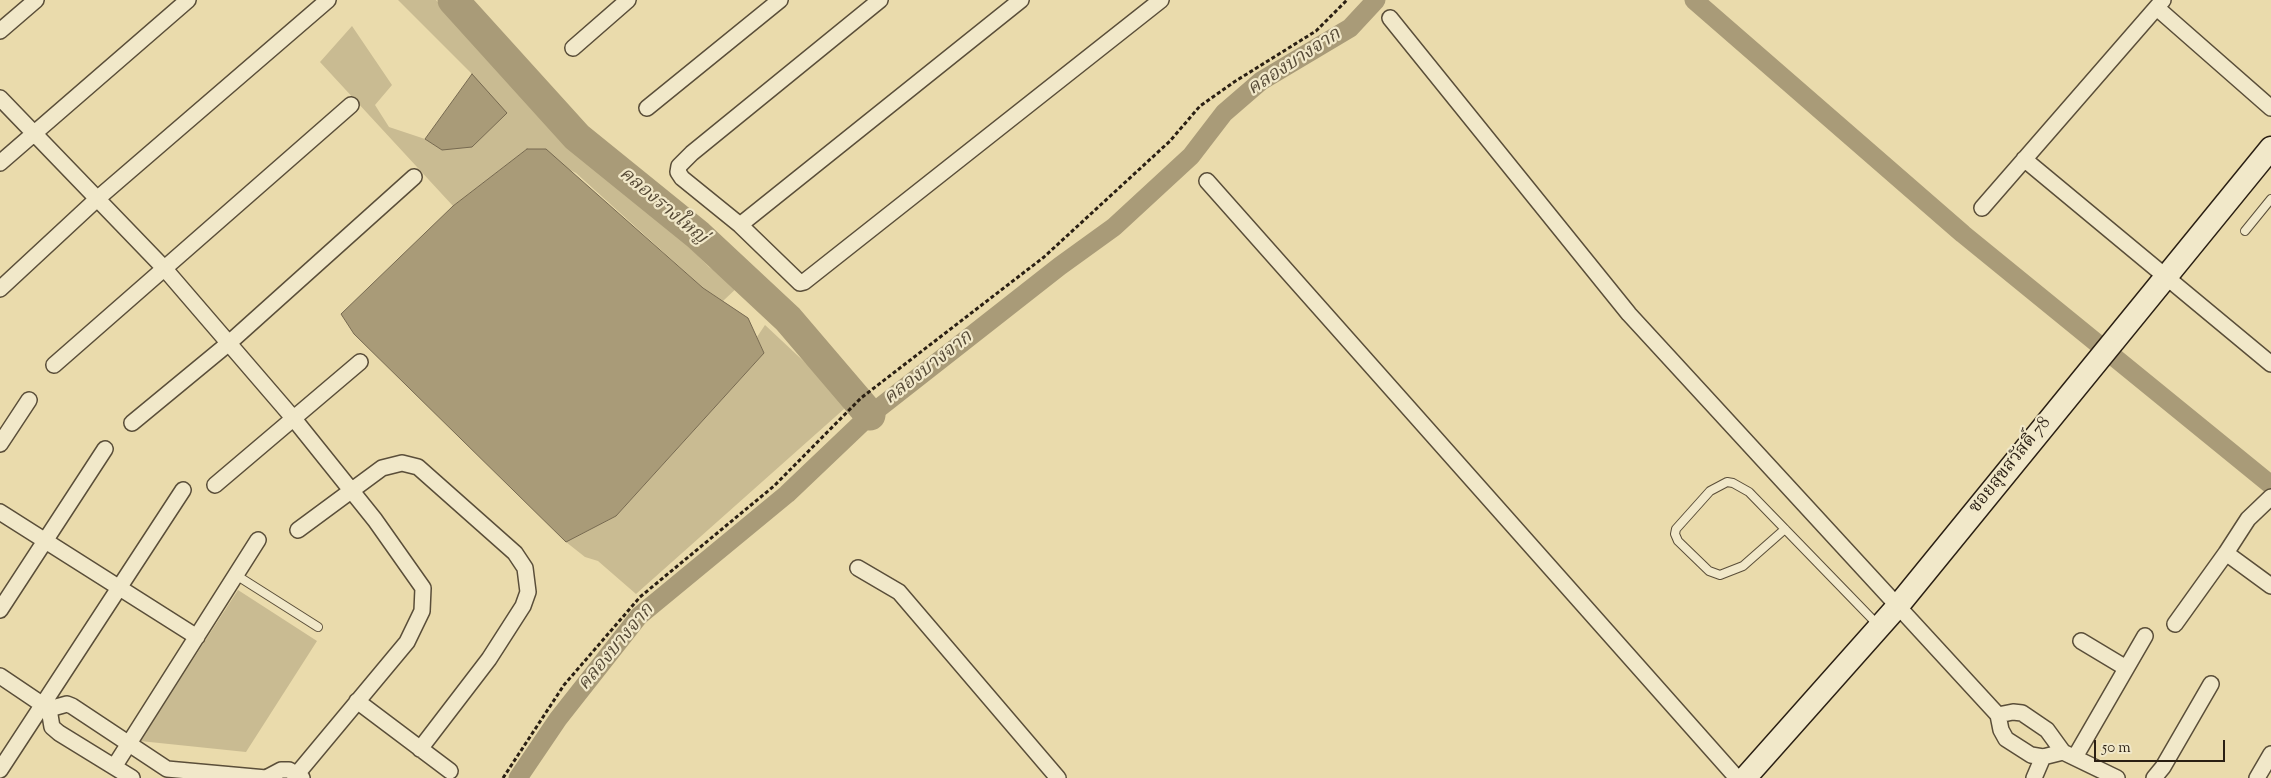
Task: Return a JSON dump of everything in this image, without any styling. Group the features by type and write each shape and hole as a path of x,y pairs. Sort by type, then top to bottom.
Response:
{"street":[{"path":"0,31 36,0"},
{"path":"0,163 188,0"},
{"path":"0,289 97,199 328,0"},
{"path":"573,48 628,0"},
{"path":"647,108 780,0"},
{"path":"880,0 692,152 679,166 678,172 682,178 740,225 794,280 800,283 804,282 1161,0"},
{"path":"740,225 1021,0"},
{"path":"1982,208 2160,4 2271,108"},
{"path":"1390,18 1629,314 1998,715 2001,730 2006,739 2031,755 2043,757 2069,754 2145,636"},
{"path":"0,98 164,268 294,419 352,492 423,588 424,598 417,625 407,642 357,701 299,776 281,770 266,778 167,769 72,706 67,704 46,706 0,676"},
{"path":"54,365 350,105"},
{"name":"ซอยสุขสวัสดิ์ 78","path":"1745,778 1897,607 2271,148"},
{"path":"2024,159 2271,364"},
{"path":"132,423 229,343 414,176"},
{"path":"1207,181 1737,778"},
{"path":"215,485 360,362"},
{"path":"0,444 29,400"},
{"path":"0,610 105,449"},
{"path":"298,530 382,468 402,463 418,467 515,553 525,568 528,592 523,606 490,659 420,749"},
{"path":"0,770 46,706 118,587 183,490"},
{"path":"2175,624 2248,519 2271,497"},
{"path":"0,512 197,637"},
{"path":"114,767 258,540"},
{"path":"2226,552 2271,586"},
{"path":"858,568 899,592 1058,778"},
{"path":"2081,640 2126,668"},
{"path":"2154,778 2163,767 2211,684"},
{"path":"357,701 450,771"},
{"path":"46,706 52,727 59,733 132,778"},
{"path":"1998,715 2013,712 2022,713 2047,730 2069,754 2117,778"},
{"path":"2257,778 2271,754"},
{"path":"2034,778 2043,757"}],"lane":[{"path":"2245,231 2271,199"},
{"path":"1785,530 1743,566 1720,575 1708,570 1678,541 1675,534 1676,529 1702,499 1727,482 1733,483 1749,492 1879,626"},
{"path":"236,575 318,627"}],"path":[{"path":"503,778 564,685 640,597 774,486 861,398 1044,258 1170,141 1200,106 1234,82 1316,31 1347,0"}],"shaded area":[{"path":"398,0 436,0 492,63 596,164 652,208 709,267 740,285 723,301 703,288 576,173 527,149 453,206 320,62 352,26 392,85 375,105 389,127 425,139 442,150 472,74"},
{"path":"472,74 507,113 472,147 442,150 425,139"},
{"path":"527,149 546,149 703,288 748,318 764,353 616,516 566,542 354,334 341,314 453,206"},
{"path":"765,325 843,398 844,409 636,594 598,561 585,557 566,542 616,516 764,353 757,337"},
{"path":"238,590 317,641 246,752 140,741"}],"waterway":[{"name":"คลองรางใหญ่","path":"453,0 577,137 698,235 788,319 870,415"},
{"name":"คลองบางจาก","path":"518,778 558,719 639,616 787,494 870,415 1060,266 1114,227 1191,156 1224,113 1261,81 1350,28 1376,0"},
{"path":"1694,0 1963,234 2271,485"}]}
